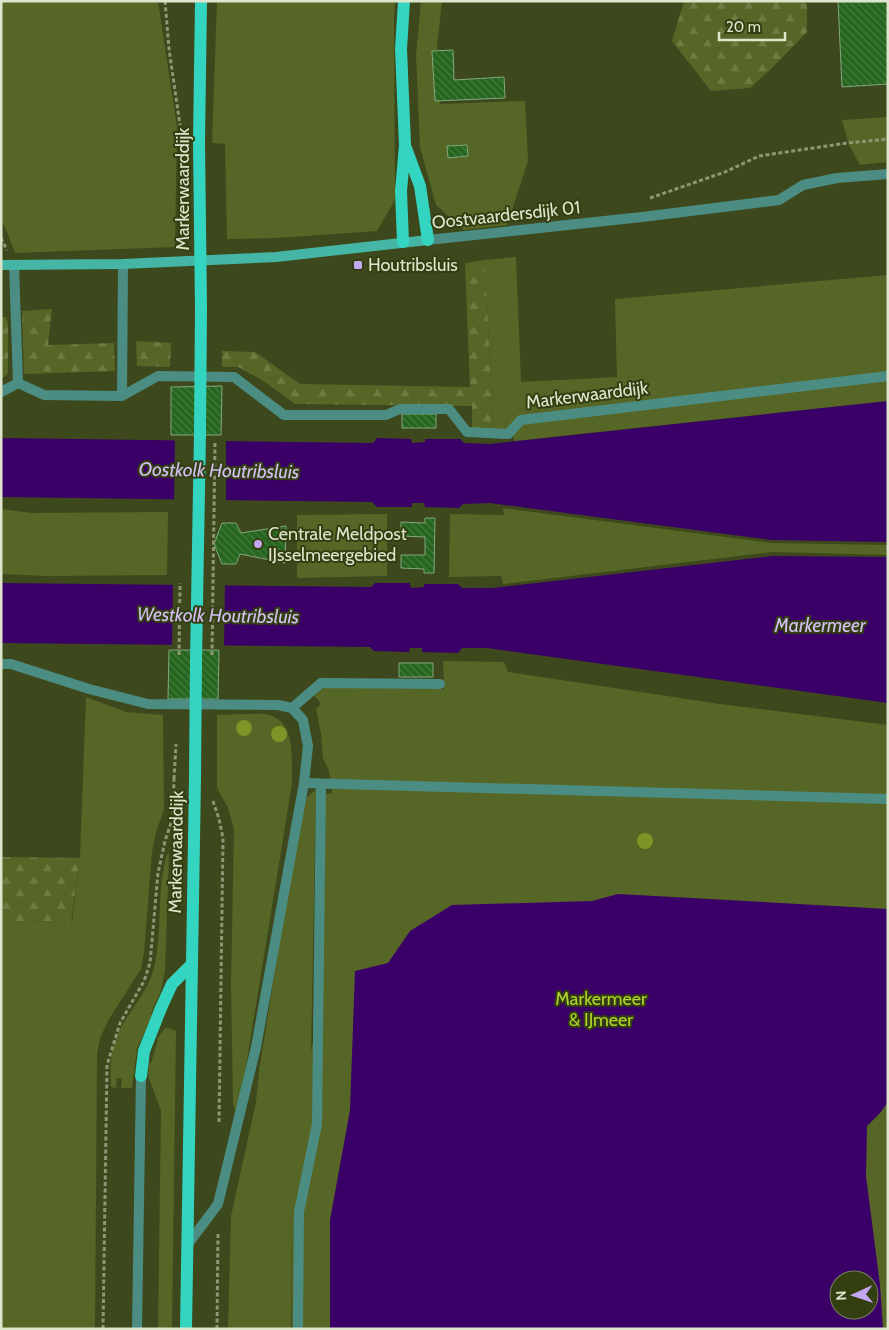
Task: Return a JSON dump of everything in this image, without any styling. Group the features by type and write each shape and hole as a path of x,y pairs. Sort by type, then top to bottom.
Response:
{"main road":[{"name":"Markerwaarddijk","path":"186,1329 201,327 199,142 201,1"},
{"path":"403,242 401,191 405,145 401,49 404,1"},
{"path":"405,145 420,186 428,240"},
{"path":"141,1076 144,1051 164,1000 172,984 191,965"}],"street":[{"name":"Oostvaardersdijk 01","path":"1,265 123,264 276,257 642,217 778,200 803,184 837,178 888,174"},
{"path":"18,383 44,396 122,396 123,264"},
{"path":"14,265 18,383"},
{"name":"Markerwaarddijk","path":"122,396 158,376 234,377 284,415 386,415 400,409 449,409 467,432 508,434 521,420 888,376"},
{"path":"1,392 18,383"},
{"path":"1,664 11,664 89,689 148,704 278,705 292,708 302,720 308,746 304,783 256,1047 218,1204 188,1244"},
{"path":"292,708 321,682 440,684"},
{"path":"304,783 888,799"},
{"path":"298,1329 299,1212 317,1124 322,784"},
{"path":"138,1329 141,1076"}],"path":[{"name":"Markerwaarddijk","path":"165,1 169,50 180,133"},
{"path":"642,217 641,201 725,172 760,156 888,139"},
{"path":"212,659 215,441"},
{"path":"211,794 223,838 219,1125"},
{"path":"217,1329 218,1204"}],"green space":[{"path":"1,1 158,1 177,127 175,247 15,253 5,227 1,222"},
{"path":"217,1 395,1 395,200 377,231 277,238 227,239 225,144 212,143"},
{"path":"421,1 442,1 437,47 440,104 525,101 528,161 507,225 464,230 436,205 420,147 416,55"},
{"path":"684,1 801,1 807,4 807,32 750,88 711,91 672,41"},
{"path":"888,117 888,162 860,165 849,145 842,120"},
{"path":"516,257 521,382 617,377 615,299 888,275 888,401 515,441 509,429 493,429 485,260"},
{"path":"485,260 493,429 472,430 472,406 295,404 262,380 238,367 222,367 222,351 255,352 300,384 470,387 465,263"},
{"path":"52,309 48,345 114,343 115,371 24,374 22,311"},
{"path":"1,317 6,317 8,324 8,374 1,379"},
{"path":"136,341 171,343 170,367 137,366"},
{"path":"503,508 772,543 888,545 888,555 772,552 503,584 501,576 449,577 450,514 504,515"},
{"path":"1,509 32,513 168,512 167,575 47,576 1,574"},
{"path":"387,514 387,576 297,578 297,515"},
{"name":"Markermeer & IJmeer","path":"443,661 504,662 508,672 720,704 888,725 888,1329 292,1329 292,1221 291,1329 228,1329 231,1216 256,1102 259,1071 302,802 316,789 311,1052 313,1041 314,977 325,883 324,815 326,794 332,793 329,771 323,758 316,709 321,704 314,695 325,687 444,689"},
{"path":"86,697 126,712 163,715 164,809 156,832 152,852 141,969 109,1019 100,1038 97,1054 95,1329 1,1329 1,921 72,922 80,857"},
{"path":"217,715 270,715 279,720 285,726 289,735 292,755 292,784 238,1115 233,1104 231,984 234,829 228,808 217,788"},
{"path":"167,854 169,854 165,971 161,990 137,1049 132,1088 121,1088 122,1079 117,1078 116,1088 111,1087 111,1062 116,1038 125,1020 147,987 154,968 157,954 162,882"},
{"path":"1,857 80,858 71,922 1,921"},
{"path":"165,1028 176,1031 172,1329 158,1329 161,1111 148,1075 149,1063 151,1063 157,1039"}],"water":[{"name":"Oostkolk Houtribsluis","path":"888,401 888,542 771,540 490,503 463,504 459,508 425,507 424,503 412,503 412,507 377,507 372,502 1,497 1,438 373,443 377,438 411,439 412,443 425,442 425,439 460,439 464,443 490,444"},
{"name":"Markermeer","path":"773,556 888,557 888,703 487,648 462,648 458,653 422,652 422,648 410,648 409,652 374,651 370,647 1,643 1,583 371,587 375,583 410,583 411,588 424,587 424,584 458,584 462,588 492,588"},
{"name":"Markermeer & IJmeer","path":"618,894 888,909 888,1102 867,1126 866,1176 878,1270 829,1270 829,1320 879,1320 879,1277 883,1329 330,1329 330,1220 350,1110 355,971 388,963 410,931 452,905 592,901"}],"pier":[{"path":"175,438 226,438 226,503 174,502"},
{"path":"173,582 225,583 224,648 172,647"}],"building":[{"path":"838,1 888,1 888,84 842,87"},
{"path":"453,50 454,80 504,77 505,98 435,101 432,51"},
{"path":"467,145 468,156 448,158 447,146"},
{"path":"222,386 221,435 171,435 171,387"},
{"path":"402,414 436,414 436,428 402,428"},
{"path":"425,518 435,518 434,573 424,573 424,569 401,568 401,555 425,555 425,537 401,536 401,522 425,523"},
{"path":"222,523 236,523 241,533 286,526 285,563 240,554 236,564 222,564 214,544"},
{"path":"169,650 219,650 218,699 168,699"},
{"path":"399,663 433,663 433,677 399,677"}],"place":[{"name":"Houtribsluis","path":"358,265"},
{"name":"Centrale Meldpost IJsselmeergebied","path":"258,544"}],"water label":[{"name":"Westkolk Houtribsluis","path":"218,615"}]}
